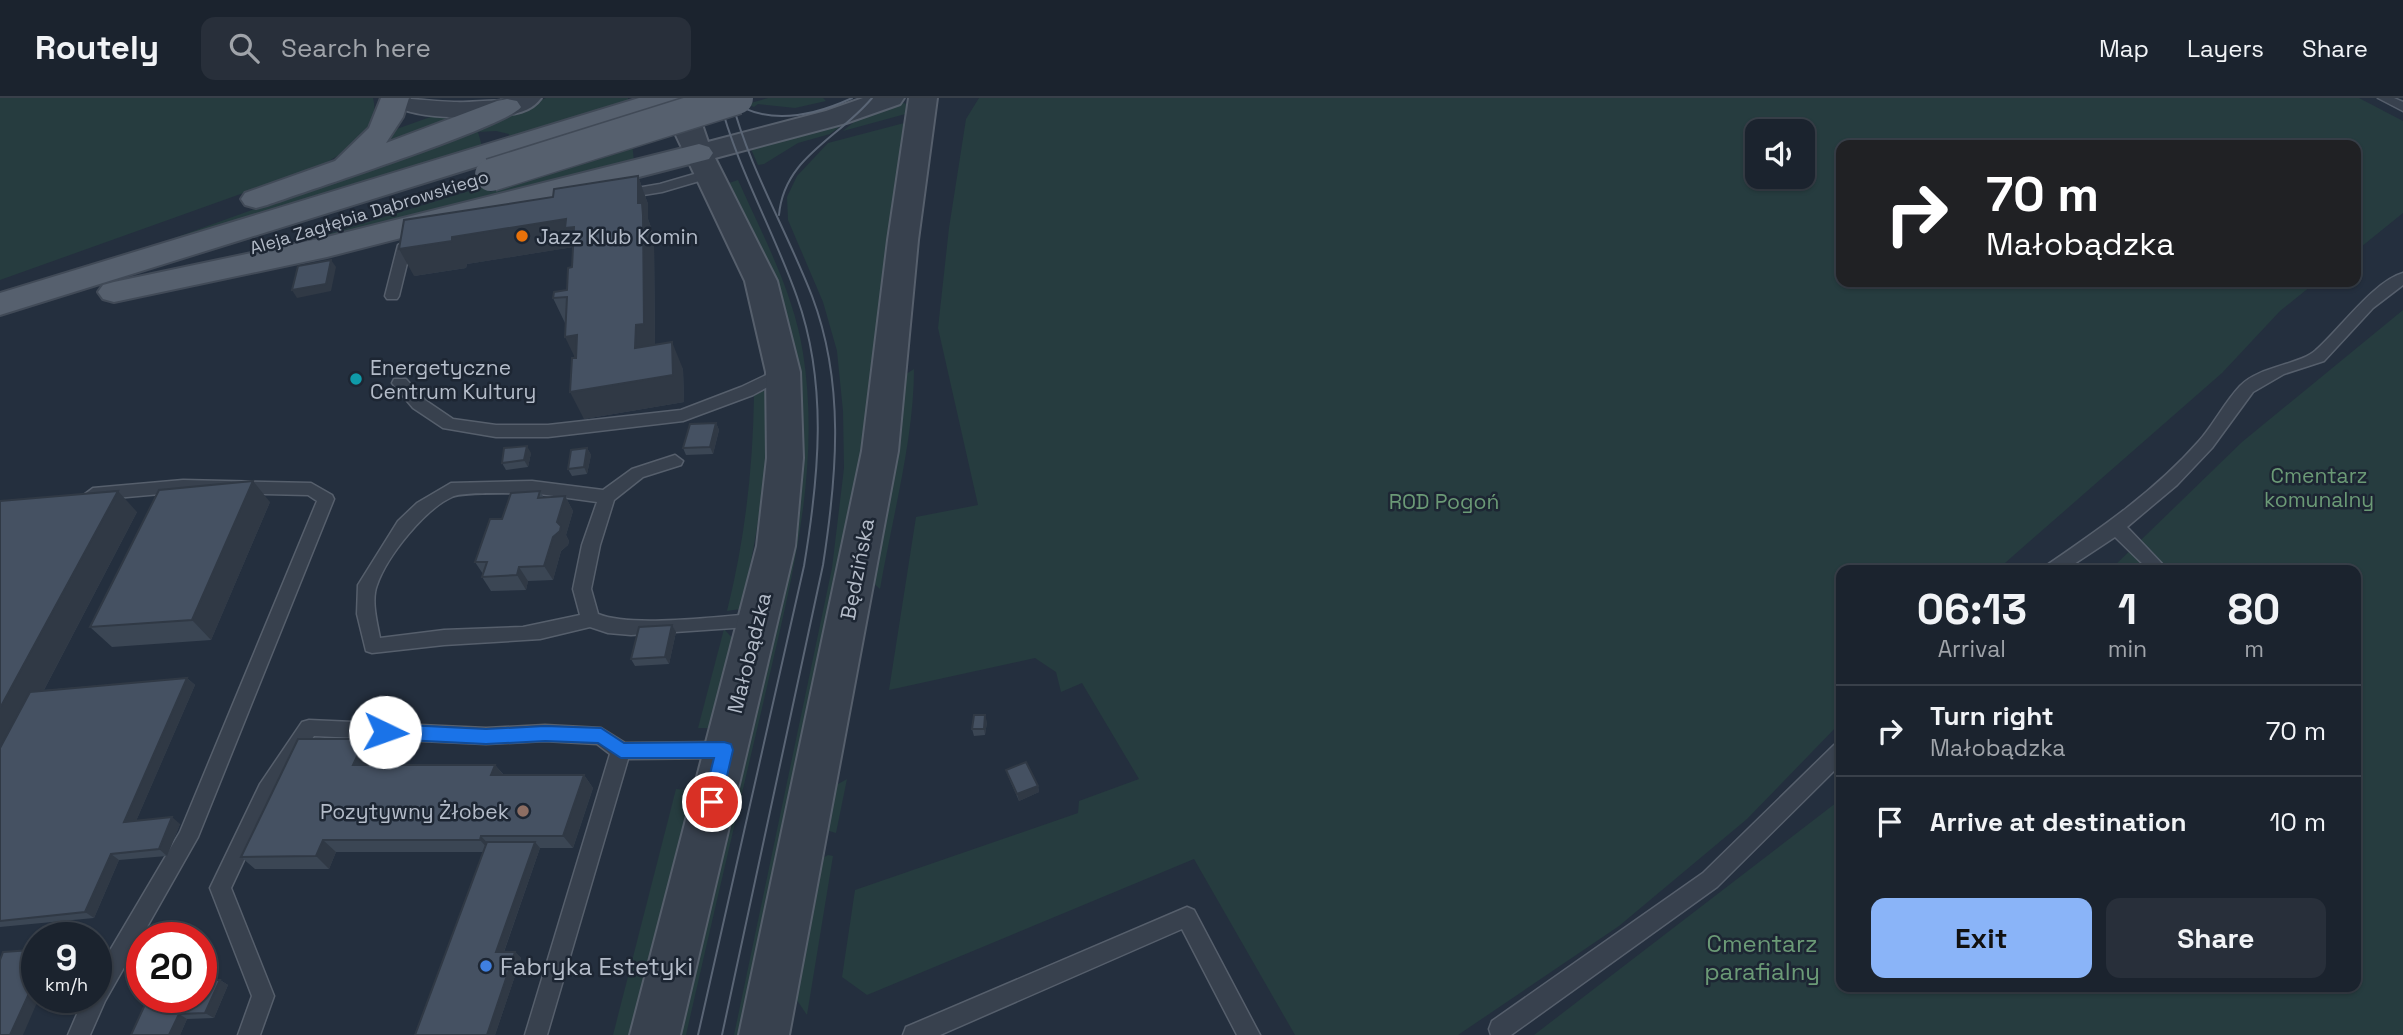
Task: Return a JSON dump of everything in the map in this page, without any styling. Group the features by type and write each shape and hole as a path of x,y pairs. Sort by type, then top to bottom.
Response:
{"main road":[{"path":"336,171 381,132 391,117 397,98"},
{"name":"Aleja Zagłębia Dąbrowskiego","path":"0,326 489,164 668,98"},
{"name":"Aleja Zagłębia Dąbrowskiego","path":"0,304 489,164 737,98"},
{"path":"0,295 470,123 517,102"},
{"path":"102,294 704,164"}],"street":[{"path":"397,98 413,105 440,110 517,102"},
{"path":"679,98 687,129 761,281 783,372"},
{"path":"704,164 890,98"},
{"name":"Będzińska","path":"764,1035 880,451 923,98"},
{"name":"Małobądzka","path":"655,1035 776,546 785,432 783,372"}],"lane":[{"path":"2384,98 2403,107"},
{"path":"600,198 662,188 704,164"},
{"path":"392,296 405,245 472,226"},
{"path":"2060,565 2116,527 2171,481 2206,444 2247,388 2279,370 2319,357 2368,305 2403,278"},
{"path":"400,383 419,404 449,424 496,431 548,430 683,415 747,391 783,372"},
{"path":"590,619 582,589 591,545 607,497 622,481 652,465 675,461"},
{"path":"79,495 183,486 311,489 326,499 188,837 112,968"},
{"path":"607,497 532,487 452,489 423,507 404,526 367,585 366,614 372,646 452,637 506,637 567,628 590,619 608,626 631,628 757,621"},
{"path":"2116,527 2154,565"},
{"path":"249,1035 262,996 220,888 267,790 310,728 486,736 545,733 601,736 621,751 724,750"},
{"path":"536,1035 621,751"},
{"path":"1499,1033 1710,880 1836,756"},
{"path":"914,1035 1187,918 1249,1035"},
{"path":"79,1035 89,1013"}],"green space":[{"path":"0,98 373,98 374,110 372,120 360,139 322,165 0,280"},
{"path":"546,98 628,98 634,162 273,251 489,185 490,192 503,188 513,178 509,134 496,131 478,132 482,146 141,250 474,130"},
{"path":"768,98 823,98 826,101 795,108 758,104 754,107 747,104"},
{"name":"ROD Pogoń","path":"979,98 2359,98 2403,121 2403,213 2361,247 2361,140 1836,140 1836,287 2310,287 2280,311 2222,373 2003,565 1836,565 1836,727 1747,819 1619,926 1458,1035 1295,1035 1194,859 867,995 842,977 855,890 1078,813 1079,801 1139,779 1082,683 1061,692 1056,672 1035,658 889,690 916,517 978,505 938,328 949,228 966,119"},
{"path":"901,102 909,105 909,113 843,131 860,117"},
{"path":"436,115 462,115 369,152 391,131"},
{"path":"846,122 830,134 798,143 764,164 758,165 751,149"},
{"path":"908,122 868,421 742,1035 734,1035 832,568 844,468 843,411 837,351 823,302 788,220 787,197 797,176 828,143"},
{"path":"738,180 785,287 799,331 808,398 806,486 783,618 686,1035 677,1035 801,456 799,379 786,314 762,251 729,183"},
{"path":"2403,310 2403,1035 1534,1035 1836,803 1836,992 2361,992 2361,565 2115,565 2242,442"},
{"path":"914,369 906,451 880,589 870,580 903,376"},
{"path":"769,387 767,443 752,554 740,609 727,611 747,503 754,395"},
{"path":"724,629 734,640 710,728 698,728"},
{"path":"847,779 836,833 822,829 829,789"},
{"path":"676,789 695,791 633,1035 613,1035"},
{"path":"828,855 833,856 807,1015 792,993 816,862"}],"building":[{"path":"638,176 638,203 642,203 643,215 644,324 636,325 635,348 672,342 673,375 570,392 572,358 576,358 577,335 565,337 567,297 553,298 554,292 567,290 568,268 572,267 574,227 565,228 566,219 452,237 452,241 399,249 404,220 553,197 554,189"},
{"path":"331,260 326,284 292,290 298,266"},
{"path":"716,423 710,447 683,448 690,424"},
{"path":"527,446 524,460 502,463 504,448"},
{"path":"587,448 584,467 568,469 571,450"},
{"path":"253,481 192,620 90,627 159,490"},
{"path":"118,491 0,708 0,501"},
{"path":"540,491 538,498 565,496 557,522 561,526 560,531 553,537 544,566 519,567 517,575 482,577 487,562 475,562 490,519 502,519 511,493"},
{"path":"672,625 665,657 631,659 639,627"},
{"path":"187,678 124,822 172,817 159,849 111,854 85,912 0,921 0,748 30,692"},
{"path":"974,715 985,715 984,729 972,729"},
{"path":"298,739 365,739 353,765 495,765 491,775 584,775 563,836 481,836 480,840 323,840 316,856 241,857"},
{"path":"1026,762 1038,786 1017,794 1006,770"},
{"path":"487,842 535,842 496,952 515,952 487,1035 415,1035"},
{"path":"21,951 21,1011 10,1035 0,1035 0,960 3,952"},
{"path":"141,1013 205,1013 179,1014 169,1035 131,1035"}],"tram line":[{"path":"698,1035 804,566 814,498 818,430 817,397 807,330 797,297 735,149 719,98"},
{"path":"727,98 732,101"},
{"path":"732,101 757,113 788,116 821,110 852,98"},
{"path":"779,215 783,195 802,163 872,98"},
{"path":"722,1035 823,565 832,497 835,429 830,362 823,329 802,271 748,149 732,101"}],"place":[{"name":"Jazz Klub Komin","path":"522,236"},
{"name":"Energetyczne Centrum Kultury","path":"356,379"},
{"name":"Pozytywny Żłobek","path":"523,811"},
{"name":"Fabryka Estetyki","path":"486,966"}],"route":[{"path":"385,732 486,736 545,733 601,736 621,751 724,750 712,802"}],"park label":[{"name":"Cmentarz komunalny","path":"2319,487"},
{"name":"Cmentarz parafialny","path":"1762,957"}]}
